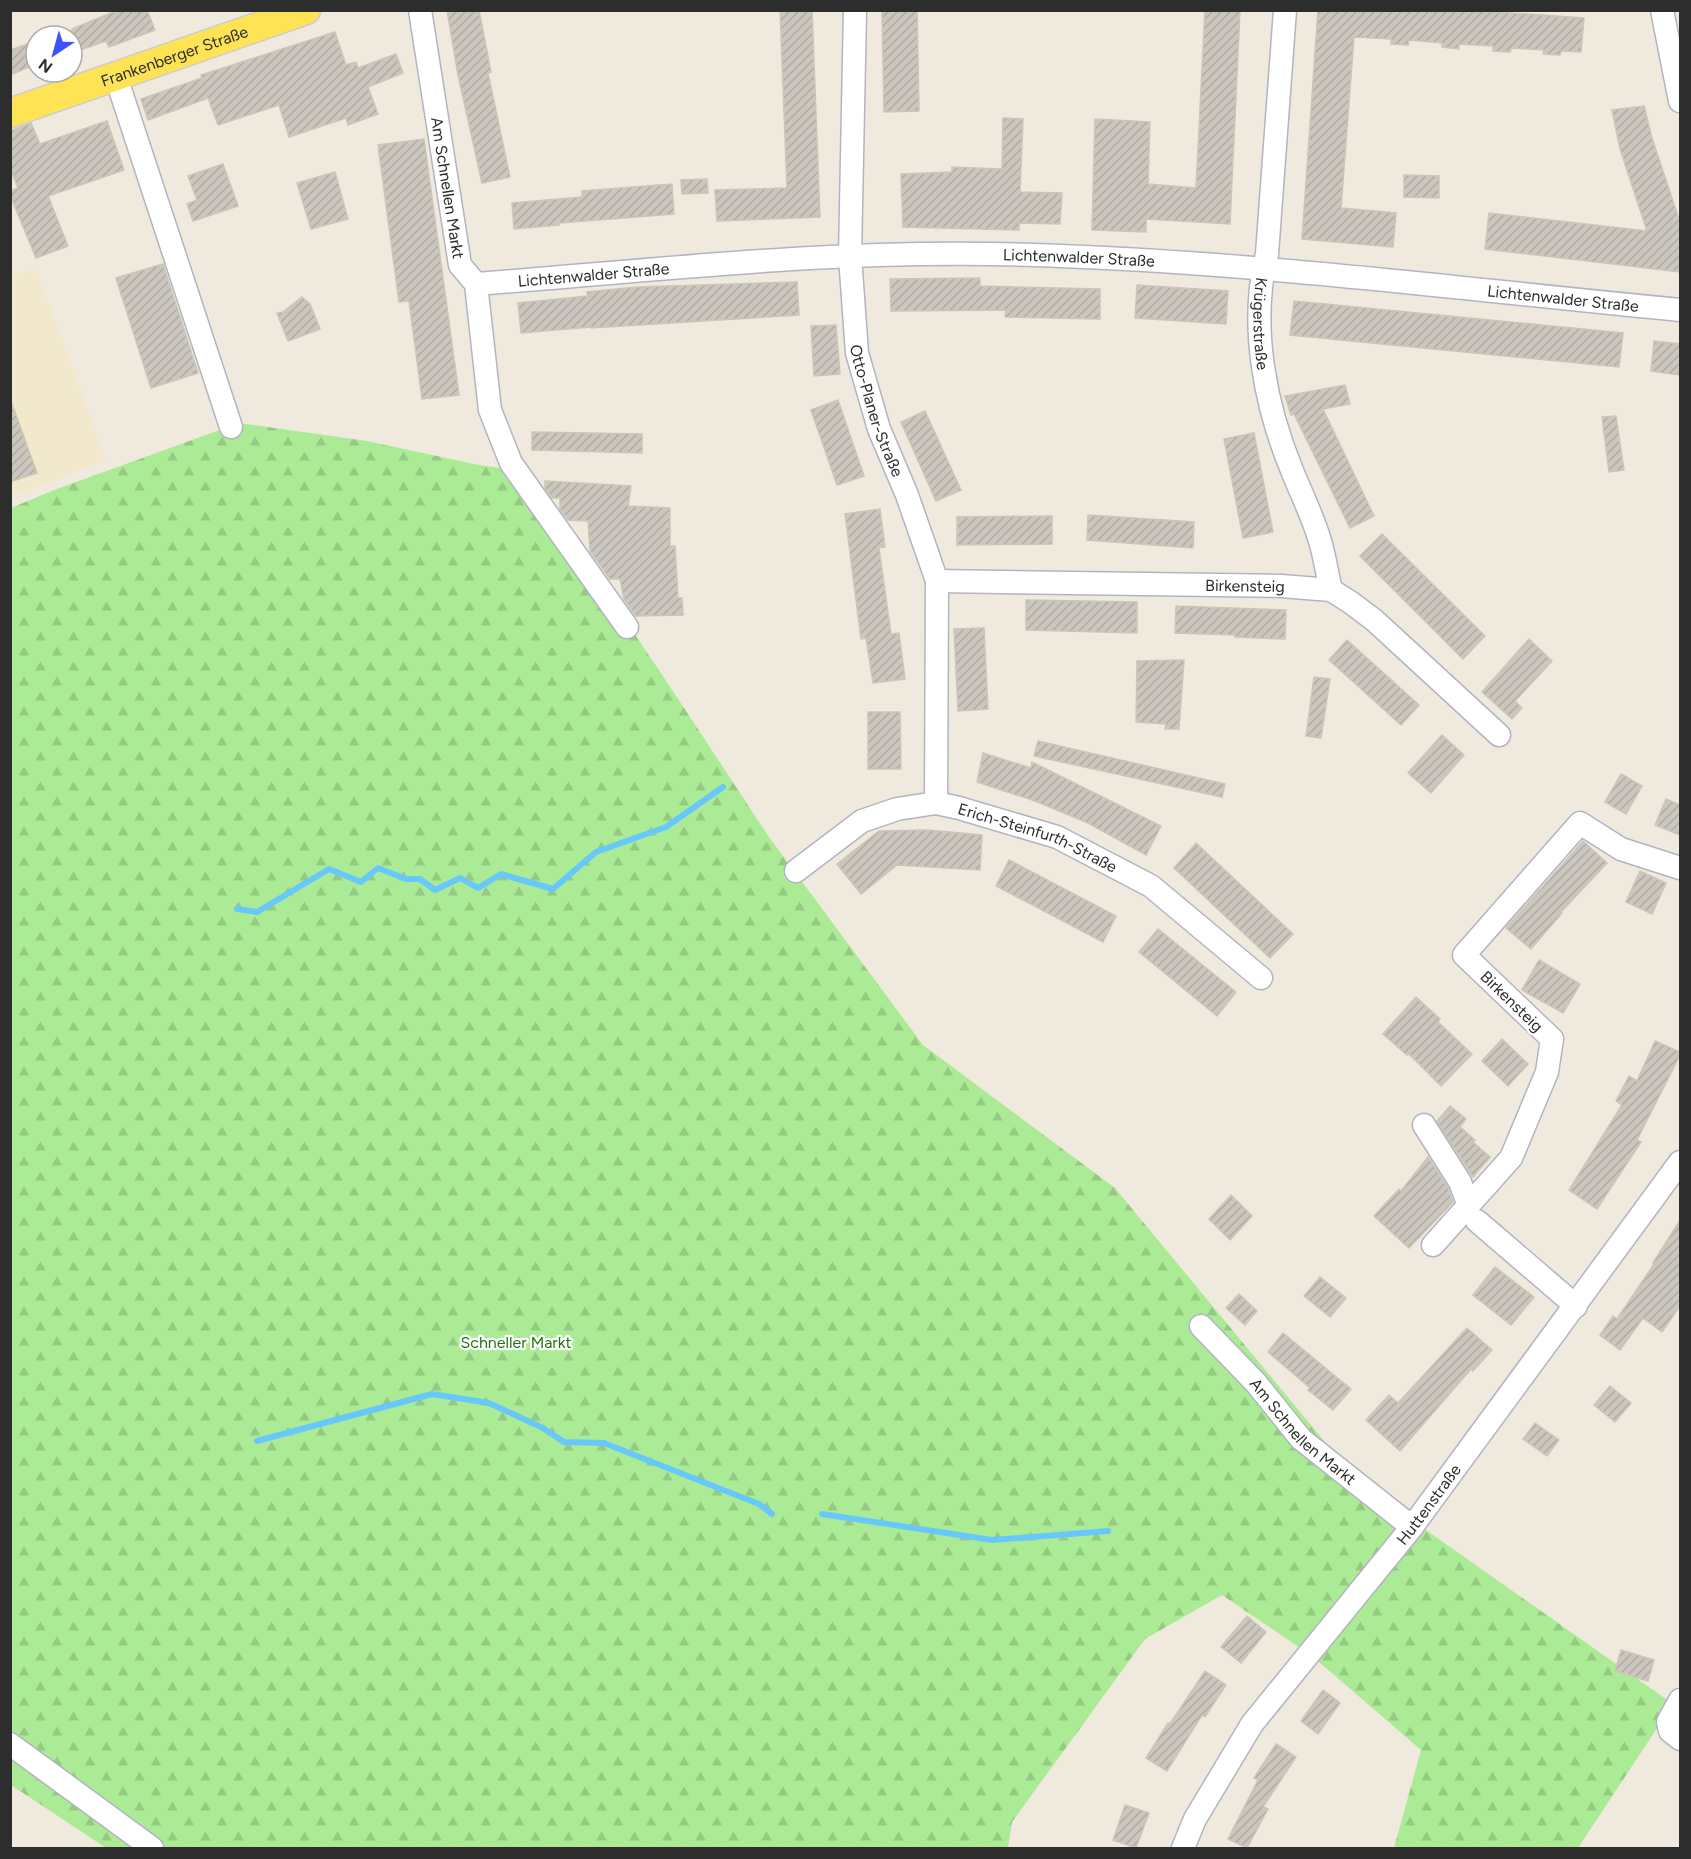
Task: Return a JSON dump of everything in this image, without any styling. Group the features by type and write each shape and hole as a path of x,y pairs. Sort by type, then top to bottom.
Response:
{"main road":[{"name":"Frankenberger Straße","path":"10,113 306,10"}],"street":[{"name":"Am Schnellen Markt","path":"420,10 460,265 476,284 490,410 511,463 627,627"},
{"name":"Otto-Planer-Straße","path":"855,10 850,256 857,353 879,429 907,495 937,581 936,803"},
{"name":"Krügerstraße","path":"1285,10 1260,327 1268,392 1274,418 1292,472 1320,539 1331,590"},
{"path":"1662,10 1680,101"},
{"path":"116,76 231,427"},
{"name":"Lichtenwalder Straße","path":"476,284 850,256 989,254 1115,258 1263,269 1680,309"},
{"name":"Birkensteig","path":"937,581 1281,586 1331,590"},
{"path":"1331,590 1374,620 1498,735"},
{"name":"Erich-Steinfurth-Straße","path":"796,871 862,820 897,809 936,803 959,808 1057,837 1151,886 1261,978"},
{"name":"Birkensteig","path":"1433,1245 1473,1214 1511,1158 1547,1072 1552,1039 1464,955 1580,823 1621,849 1680,868"},
{"path":"1424,1125 1460,1182 1473,1214 1576,1306"},
{"name":"Huttenstraße","path":"1183,1848 1195,1819 1252,1724 1412,1527 1680,1162"},
{"name":"Am Schnellen Markt","path":"1201,1326 1256,1383 1301,1439 1412,1527"},
{"path":"1680,1700 1668,1722 1670,1731 1680,1739"},
{"path":"10,1744 152,1848"}],"shaded area":[{"path":"36,268 106,460 11,497 11,277"}],"green space":[{"name":"Schneller Markt","path":"239,423 367,441 479,465 524,471 769,837 923,1045 1115,1188 1358,1482 1673,1704 1578,1848 1394,1848 1421,1750 1312,1656 1222,1595 1145,1639 1012,1822 1008,1848 106,1848 11,1785 11,508 54,490"}],"building":[{"path":"118,10 147,10 155,30 109,47 106,41 84,49 84,24"},
{"path":"447,10 479,10 491,72 488,73 510,177 482,183 458,75"},
{"path":"780,10 812,10 820,217 717,221 715,190 787,188"},
{"path":"882,10 917,10 919,111 884,112"},
{"path":"1205,10 1240,10 1230,224 1146,219 1146,232 1092,230 1095,119 1150,122 1148,184 1196,188"},
{"path":"1318,10 1469,10 1584,18 1581,52 1561,51 1560,55 1543,54 1544,50 1511,48 1510,52 1493,51 1493,46 1459,44 1459,49 1442,47 1442,43 1409,40 1408,45 1391,44 1391,39 1354,37 1341,208 1396,213 1393,247 1302,239"},
{"path":"335,32 346,65 356,62 358,68 396,54 403,73 368,87 378,114 348,125 346,118 289,137 279,105 218,125 208,98 148,120 141,99 202,78 201,75"},
{"path":"24,45 24,69 10,75 10,50"},
{"path":"1644,106 1652,138 1680,222 1680,272 1485,249 1489,213 1647,231 1620,149 1612,110"},
{"path":"1003,118 1023,119 1020,192 1062,193 1060,224 1019,223 1019,230 903,227 901,174 952,172 952,167 1002,169"},
{"path":"107,121 124,170 48,196 68,246 36,258 10,195 10,191 18,188 10,168 10,131 31,123 40,144"},
{"path":"424,139 459,395 422,399 409,301 399,302 378,145"},
{"path":"223,164 238,206 193,221 187,204 197,200 188,176"},
{"path":"335,172 348,219 311,229 297,183"},
{"path":"1404,175 1439,176 1439,198 1404,197"},
{"path":"707,179 708,193 682,194 681,180"},
{"path":"672,184 674,214 514,229 512,203 582,197 582,191"},
{"path":"163,264 198,373 151,388 116,278"},
{"path":"980,278 980,286 1100,289 1100,319 1005,317 1006,310 891,311 890,279"},
{"path":"797,282 799,315 521,333 518,303 588,296 587,292 637,287"},
{"path":"1137,285 1228,291 1226,324 1135,318"},
{"path":"302,297 310,304 320,329 288,341 277,313 283,312"},
{"path":"1294,301 1623,333 1619,367 1290,335"},
{"path":"836,325 840,374 814,376 811,326"},
{"path":"1654,341 1680,344 1680,375 1651,371"},
{"path":"1345,385 1350,404 1323,409 1374,516 1350,528 1294,414 1291,415 1285,396"},
{"path":"838,400 864,476 837,485 811,410"},
{"path":"12,404 37,473 10,482 10,405"},
{"path":"925,411 961,490 936,501 901,422"},
{"path":"1616,416 1624,470 1609,472 1602,417"},
{"path":"532,432 642,434 642,453 532,450"},
{"path":"1254,433 1273,532 1243,538 1224,439"},
{"path":"545,481 631,486 628,506 670,508 670,546 675,546 678,598 682,598 683,615 636,616 624,599 620,579 610,579 590,551 588,521 568,520 560,509 560,498 552,498 545,488"},
{"path":"880,509 885,547 879,548 891,634 899,633 905,679 873,683 866,638 861,639 845,514"},
{"path":"1088,515 1194,522 1193,548 1087,540"},
{"path":"1052,516 1052,544 957,545 957,517"},
{"path":"1382,534 1485,636 1463,659 1360,556"},
{"path":"1026,600 1137,602 1137,633 1026,630"},
{"path":"1176,606 1286,610 1285,639 1175,633"},
{"path":"984,628 988,709 958,711 954,629"},
{"path":"1529,639 1552,661 1515,701 1522,708 1512,719 1482,692"},
{"path":"1347,640 1419,705 1401,725 1329,660"},
{"path":"1184,660 1179,729 1165,729 1166,724 1136,722 1137,661"},
{"path":"1314,677 1330,679 1321,738 1306,736"},
{"path":"868,712 900,712 901,769 868,769"},
{"path":"1442,735 1464,755 1431,793 1408,773"},
{"path":"1038,741 1225,784 1222,797 1034,756"},
{"path":"983,753 1031,768 1032,762 1161,826 1146,855 1088,823 1035,801 977,782"},
{"path":"1621,774 1642,786 1626,814 1605,802"},
{"path":"1666,799 1680,805 1680,835 1655,825"},
{"path":"927,830 982,835 980,870 897,865 861,894 837,864 879,831"},
{"path":"1583,841 1607,863 1561,912 1531,949 1506,928"},
{"path":"1196,843 1293,934 1270,958 1174,868"},
{"path":"1009,860 1116,916 1103,942 996,886"},
{"path":"1640,871 1666,883 1652,914 1626,902"},
{"path":"1158,929 1236,992 1217,1016 1139,952"},
{"path":"1539,960 1580,984 1563,1013 1522,990"},
{"path":"1416,997 1440,1019 1438,1022 1472,1054 1441,1086 1409,1054 1407,1055 1383,1034"},
{"path":"1502,1039 1528,1064 1508,1086 1482,1061"},
{"path":"1655,1041 1680,1052 1680,1055 1637,1140 1641,1142 1597,1209 1569,1190 1622,1105 1616,1101 1629,1076 1637,1081"},
{"path":"1450,1106 1466,1119 1460,1127 1490,1157 1473,1177 1437,1121"},
{"path":"1428,1157 1448,1188 1453,1202 1409,1248 1374,1216 1399,1189 1401,1191"},
{"path":"1231,1195 1252,1216 1230,1240 1209,1219"},
{"path":"1680,1220 1680,1306 1662,1332 1643,1318 1620,1350 1600,1335 1613,1316 1617,1319"},
{"path":"1495,1267 1534,1297 1511,1325 1473,1295"},
{"path":"1320,1277 1346,1298 1330,1317 1304,1296"},
{"path":"1239,1294 1257,1311 1245,1325 1226,1308"},
{"path":"1467,1328 1492,1350 1473,1371 1471,1369 1400,1451 1366,1420 1389,1395 1398,1403"},
{"path":"1283,1333 1351,1389 1333,1410 1268,1352"},
{"path":"1610,1386 1631,1403 1615,1422 1594,1405"},
{"path":"1535,1423 1559,1440 1547,1456 1523,1439"},
{"path":"1247,1616 1266,1632 1241,1663 1221,1647"},
{"path":"1621,1650 1654,1660 1648,1681 1615,1671"},
{"path":"1205,1671 1226,1685 1205,1717 1202,1715 1167,1771 1146,1758"},
{"path":"1323,1690 1340,1703 1318,1734 1301,1721"},
{"path":"1276,1744 1296,1757 1263,1807 1268,1809 1247,1848 1228,1839 1258,1780 1254,1778"},
{"path":"1125,1805 1149,1813 1136,1848 1113,1840"}],"waterway":[{"path":"237,909 257,912 329,869 361,882 378,868 406,879 420,879 435,890 460,878 478,888 501,874 553,889 596,852 666,827 723,787"},
{"path":"257,1441 432,1394 489,1403 543,1428 564,1442 604,1443 759,1504 772,1514"},
{"path":"822,1514 992,1540 1108,1531"}]}
